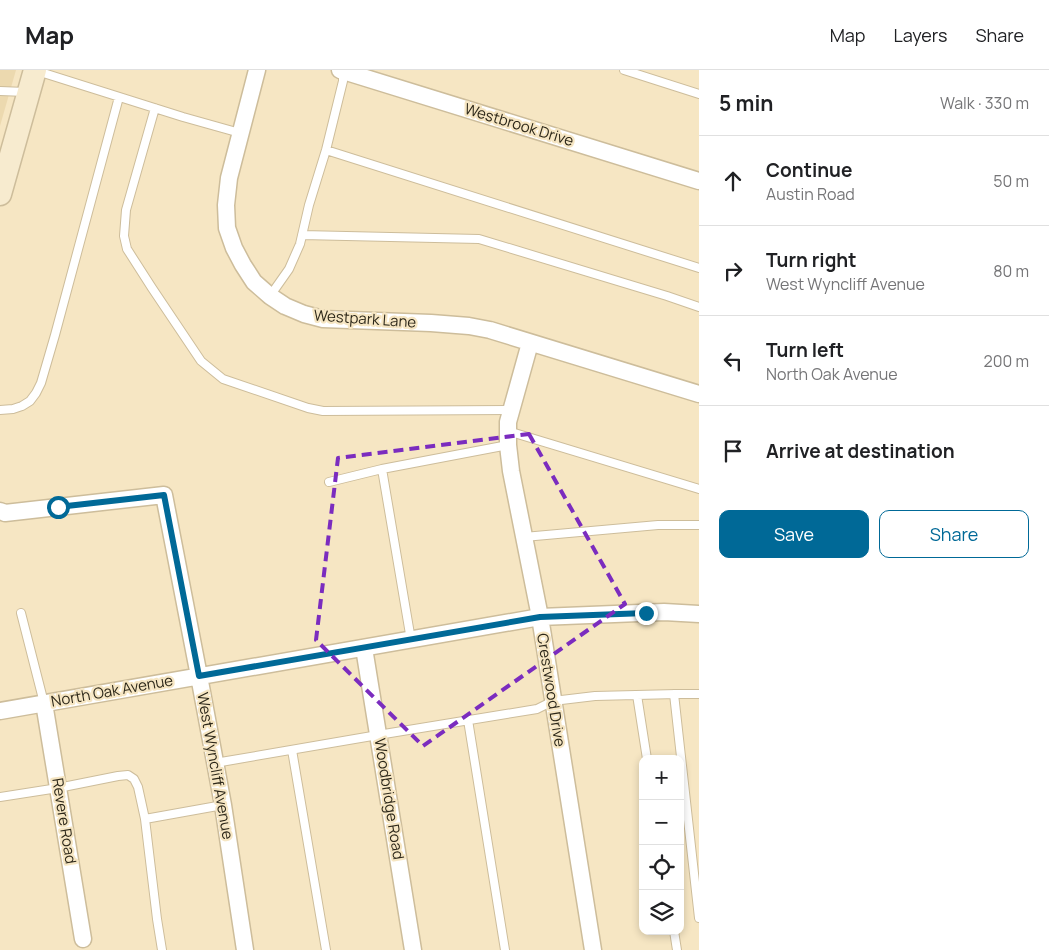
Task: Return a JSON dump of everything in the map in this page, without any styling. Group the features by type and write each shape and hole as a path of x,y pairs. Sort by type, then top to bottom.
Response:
{"main road":[{"path":"1,188 35,70"}],"street":[{"name":"Westpark Lane","path":"257,70 228,178 227,228 234,248 243,265 254,282 270,296 285,306 323,319 431,323 490,330 699,394"},
{"name":"Westbrook Drive","path":"342,70 699,181"},
{"name":"Crestwood Drive","path":"530,343 508,422 511,471 540,617 593,950"},
{"name":"West Wyncliff Avenue","path":"0,511 5,513 164,495 215,763 245,950"},
{"name":"North Oak Avenue","path":"0,710 540,617 664,612 699,614"},
{"name":"Woodbridge Road","path":"364,648 413,950"},
{"name":"Revere Road","path":"44,703 83,939"}],"lane":[{"path":"35,70 240,134"},
{"path":"270,296 289,269 300,244 343,81 342,70"},
{"path":"624,70 699,94"},
{"path":"0,91 28,92"},
{"path":"0,410 13,409 30,401 41,383 119,97"},
{"path":"156,108 126,210 124,236 127,248 201,361 223,379 308,408 323,411 511,410"},
{"path":"326,150 699,268"},
{"path":"302,235 465,237 479,239 699,307"},
{"path":"329,482 508,438 699,488"},
{"path":"382,469 411,640"},
{"path":"524,537 658,525 699,526"},
{"path":"21,613 44,703"},
{"path":"674,694 699,918"},
{"path":"215,763 538,709 553,701 595,696 699,694"},
{"path":"637,695 646,755"},
{"path":"468,720 505,950"},
{"path":"292,750 326,950"},
{"path":"0,797 118,776 128,775 134,779 138,787 145,819 162,950"},
{"path":"145,819 222,805"},
{"path":"675,935 677,950"}],"highlighted area":[{"path":"529,434 625,604 423,746 316,640 338,458"}],"shaded area":[{"path":"0,70 16,70 0,126"}],"route":[{"path":"58,507 164,495 199,676 540,617 646,613"}]}
